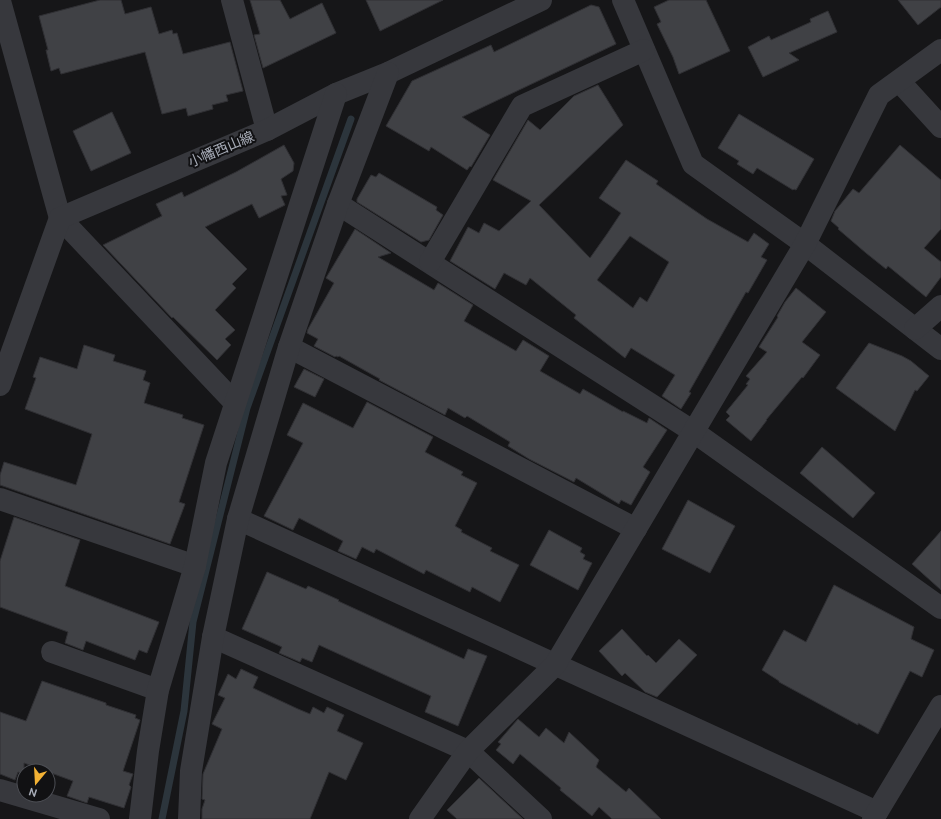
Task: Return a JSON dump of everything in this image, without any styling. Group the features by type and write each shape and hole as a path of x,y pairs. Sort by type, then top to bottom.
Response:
{"street":[{"path":"232,0 267,130"},
{"name":"小幡西山線","path":"60,218 267,130 336,94 388,73 540,0"},
{"path":"623,0 693,164 806,244 941,350"},
{"path":"0,1 60,218 235,403"},
{"path":"430,262 522,106 644,50"},
{"path":"420,819 468,751 555,665 806,244 879,96 941,50"},
{"path":"189,819 191,771 213,637 238,520 289,347 338,204 388,73"},
{"path":"899,81 941,127"},
{"path":"140,819 148,751 158,690 195,566 216,463 336,94"},
{"path":"338,204 694,432 941,608"},
{"path":"0,385 4,363 60,218"},
{"path":"915,329 941,306"},
{"path":"289,347 636,529"},
{"path":"0,499 195,566"},
{"path":"238,520 555,665 875,816 941,706"},
{"path":"213,637 468,751 542,819"},
{"path":"52,652 158,690"},
{"path":"0,790 99,819"}],"building":[{"path":"100,0 121,0 125,14 151,7 159,34 172,30 173,34 177,33 183,54 230,42 243,91 226,95 228,101 212,105 213,109 188,116 186,108 162,114 145,52 61,74 59,68 51,71 46,50 48,50 39,16"},
{"path":"250,0 280,0 290,19 322,3 336,33 263,68 254,35 260,34"},
{"path":"366,0 443,0 380,31"},
{"path":"669,0 706,0 730,51 679,74 673,57 657,24 661,22 654,7"},
{"path":"898,0 941,0 941,7 918,25"},
{"path":"591,5 599,7 616,44 462,117 490,135 471,167 470,166 467,170 431,147 429,151 386,126 412,81 491,45 494,52"},
{"path":"828,11 837,32 789,53 799,60 763,77 748,47 769,36 771,40 811,22 810,19"},
{"path":"598,85 623,125 539,205 590,258 621,213 599,198 626,160 658,181 656,184 707,219 748,242 754,233 769,244 761,257 767,260 748,293 746,292 689,392 691,393 681,409 662,396 675,375 631,348 625,358 574,318 576,315 530,278 526,285 504,273 495,289 450,261 468,227 479,233 484,223 499,231 531,201 493,180 528,120 540,130 574,96","holes":["630,236 669,262 647,302 640,297 633,308 597,280"]},
{"path":"112,112 131,153 91,171 73,131"},
{"path":"739,114 814,159 796,190 793,190 757,168 753,174 737,164 739,161 718,148"},
{"path":"284,145 294,163 293,171 281,179 287,195 281,196 285,205 259,218 252,204 205,227 247,269 232,284 236,288 215,310 235,330 225,339 231,345 217,360 173,317 172,318 103,245 162,216 156,204 182,192 184,197 236,172"},
{"path":"900,145 941,180 941,229 924,248 941,262 941,277 926,297 888,266 886,269 866,253 831,221 835,211 853,189 859,193"},
{"path":"379,173 437,207 436,210 443,215 429,240 421,242 357,202 357,199 371,175 376,177"},
{"path":"355,229 391,253 378,257 434,290 438,283 473,305 464,321 516,351 523,340 549,356 540,371 580,394 583,389 623,412 647,423 649,418 667,430 643,467 650,472 631,505 621,500 619,504 576,478 574,482 529,459 508,446 510,442 467,416 465,418 448,408 445,415 379,380 380,379 339,356 335,357 314,346 318,339 307,333 308,329 334,283 326,278"},
{"path":"796,288 826,312 802,342 820,355 803,378 802,377 766,420 751,441 726,420 730,416 726,412 748,385 746,384 750,379 746,376 767,352 759,347 778,317 777,316 785,302"},
{"path":"869,343 902,356 911,361 929,376 917,391 915,390 895,431 836,388"},
{"path":"84,345 115,355 113,361 146,371 143,380 150,383 144,403 183,415 182,418 204,425 179,502 185,504 170,544 0,485 0,475 4,462 76,485 92,434 25,409 36,378 33,377 40,357 77,369"},
{"path":"304,369 324,379 315,397 294,387"},
{"path":"367,402 433,437 425,452 463,472 461,475 477,483 455,526 462,530 461,532 492,548 490,551 519,565 500,602 472,587 470,592 426,570 424,574 376,549 374,553 362,547 356,559 338,551 343,541 299,518 293,530 264,516 303,443 287,435 303,403 353,428"},
{"path":"822,447 875,493 853,518 800,473"},
{"path":"688,500 735,526 710,573 662,549"},
{"path":"14,517 80,540 65,586 159,622 147,653 139,650 135,660 86,641 83,650 65,643 68,632 0,607 0,561"},
{"path":"549,530 582,548 580,552 585,555 583,559 592,563 578,590 530,565"},
{"path":"941,531 941,590 912,564"},
{"path":"267,572 306,589 308,586 464,659 468,649 487,656 458,726 425,712 431,696 319,645 312,662 302,658 300,662 279,653 282,647 242,629"},
{"path":"834,585 914,627 911,639 934,650 922,677 910,671 878,734 858,723 858,725 779,682 762,670 784,630 806,642"},
{"path":"622,629 647,656 648,655 656,663 679,639 697,655 657,697 645,692 625,673 622,676 599,651"},
{"path":"241,669 258,677 253,688 298,709 310,714 313,707 324,713 327,707 344,715 337,731 363,743 346,780 329,772 310,819 202,819 202,809 205,800 202,799 203,774 222,729 212,724 225,698 218,695 228,674 236,679"},
{"path":"42,681 136,715 135,718 140,720 123,771 133,774 129,785 131,787 124,808 89,797 87,803 67,796 73,781 56,775 56,763 16,763 15,780 0,774 0,712 26,721"},
{"path":"518,719 539,737 546,728 564,743 569,732 599,760 596,767 626,792 629,788 661,819 612,819 599,807 592,816 520,754 513,764 496,750 501,744 498,742"},
{"path":"479,778 523,819 457,819 447,810"}],"waterway":[{"path":"162,819 184,711 193,622 247,408 351,119"}]}
